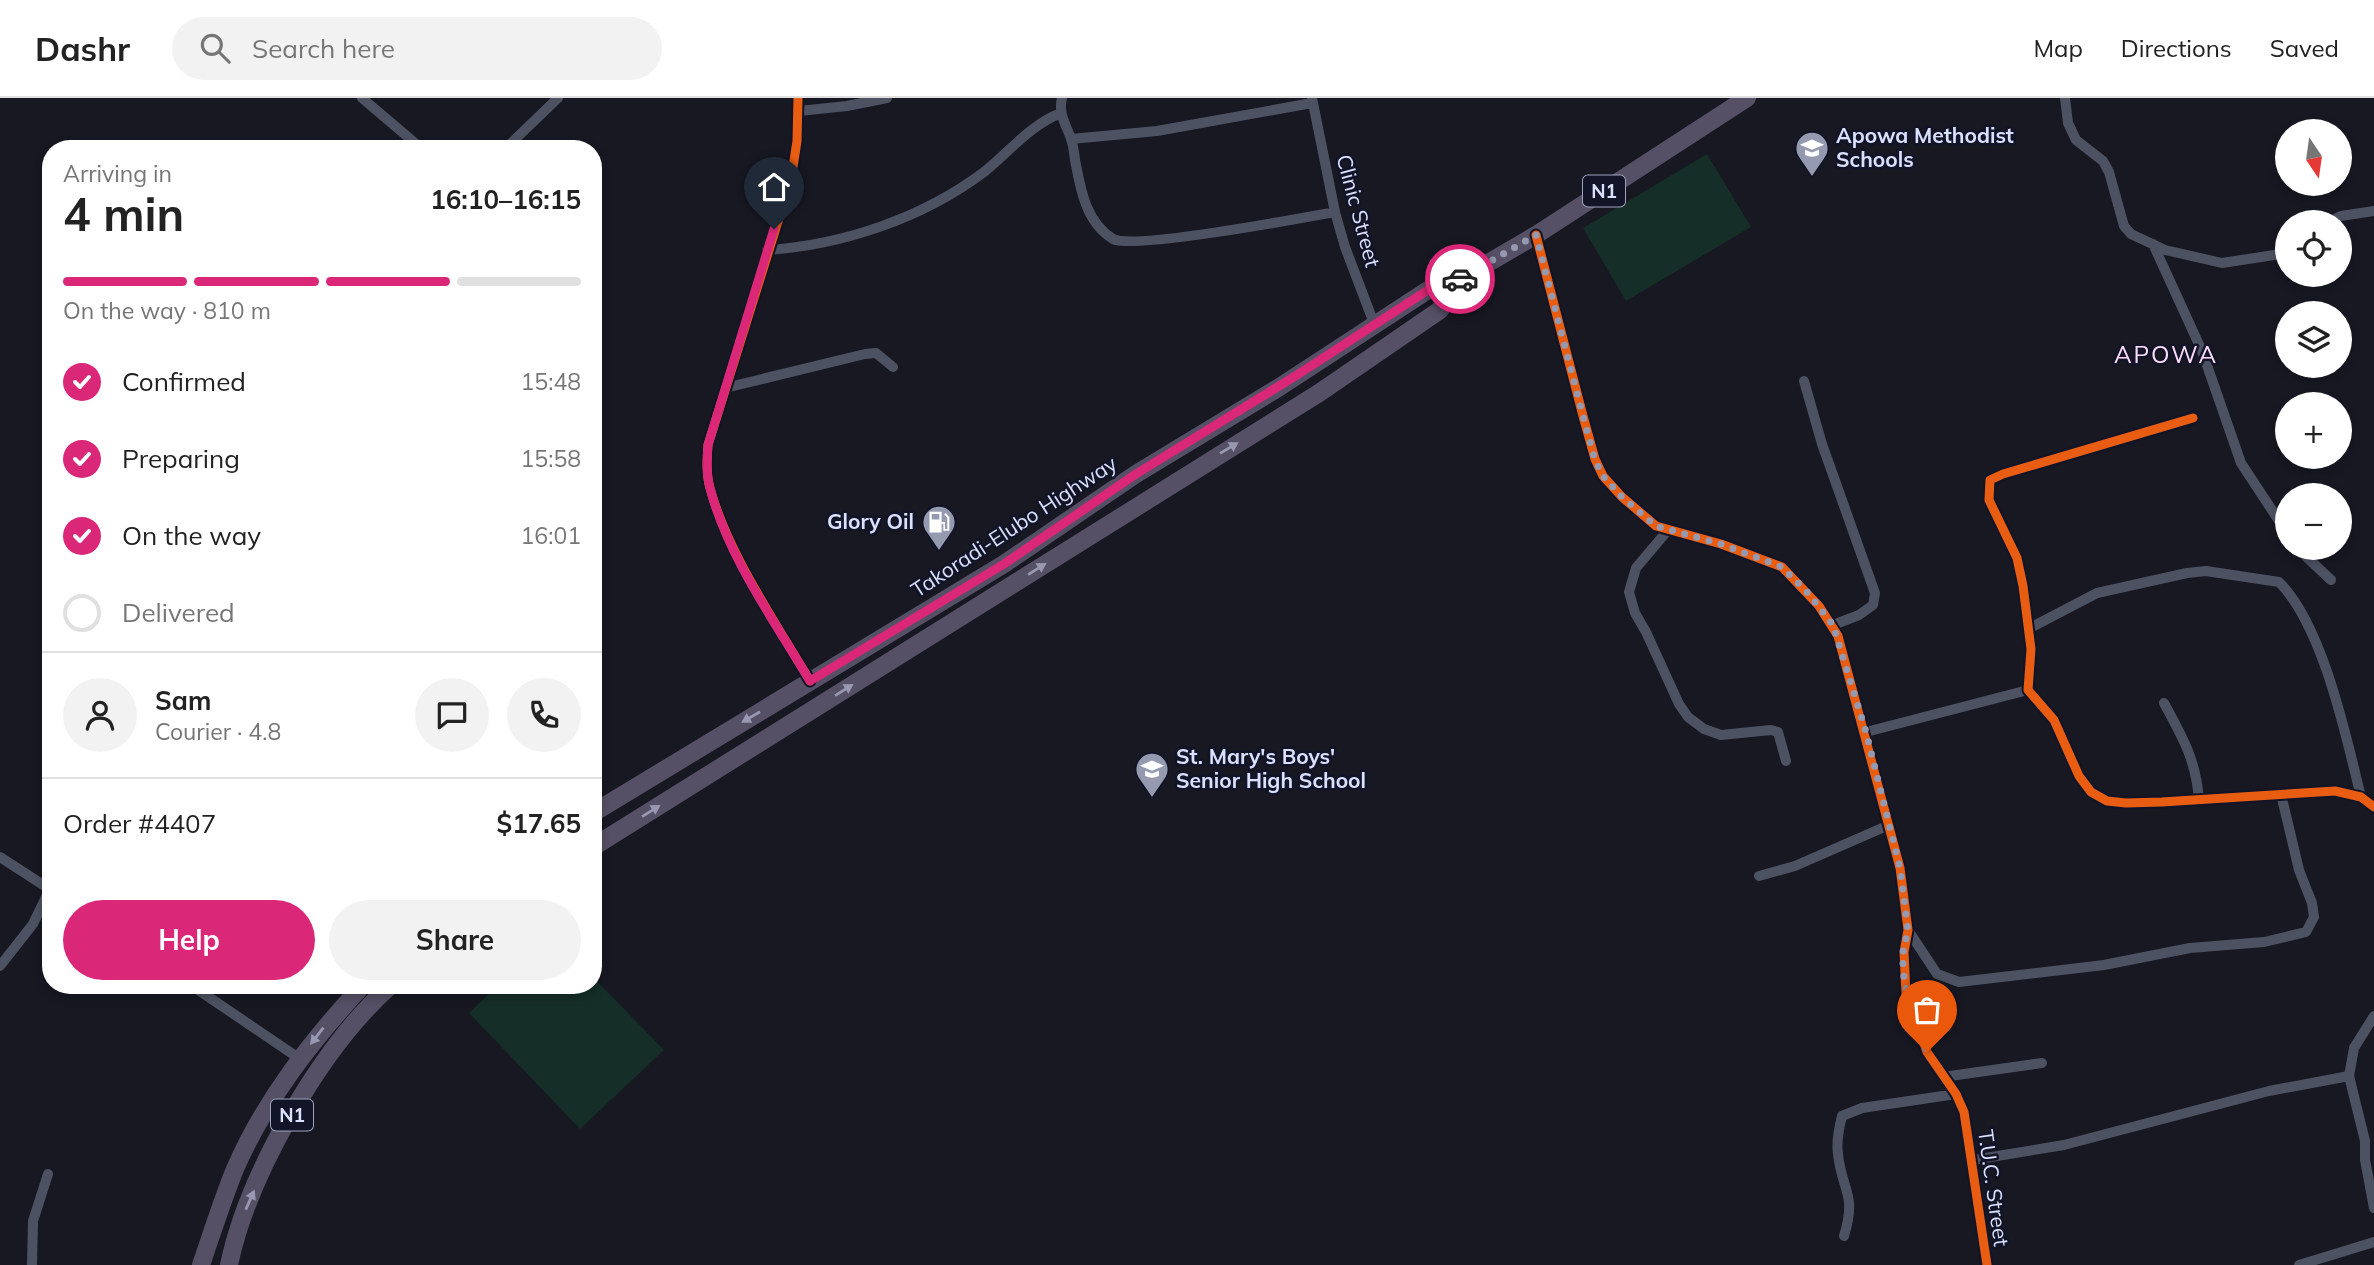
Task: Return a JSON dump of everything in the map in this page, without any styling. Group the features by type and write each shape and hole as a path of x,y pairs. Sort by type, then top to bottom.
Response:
{"highway":[{"name":"Takoradi-Elubo Highway","path":"602,808 1004,564 1136,474 1375,326 1428,290 1459,280 1536,235 1748,98"},
{"name":"Takoradi-Elubo Highway","path":"602,842 1319,393 1440,310 1459,280"},
{"name":"N1","path":"201,1265 236,1167 260,1120 300,1059 355,994"},
{"name":"N1","path":"229,1265 243,1214 281,1135 321,1068 382,994"}],"street":[{"path":"362,98 411,140"},
{"path":"514,140 558,98"},
{"path":"798,98 799,111 791,180 708,445 709,486 744,566 810,681"},
{"path":"799,111 837,108 887,98"},
{"path":"1062,98 1061,113 1071,139 1087,208 1115,240 1125,242 1174,237 1335,212"},
{"path":"2066,98 2068,123 2076,139 2103,161 2109,172 2124,226 2131,234 2179,254 2222,263 2275,255"},
{"path":"1071,139 1157,131 1312,100"},
{"name":"Clinic Street","path":"1312,100 1335,212 1345,247 1375,326"},
{"path":"767,250 821,243 900,219 962,187 1001,158 1042,121 1061,113"},
{"path":"2352,214 2374,211"},
{"name":"T.U.C. Street","path":"1536,235 1595,460 1603,476 1644,517 1668,530 1721,544 1782,567 1833,625 1866,732 1900,868 1908,930 1903,952 1906,993 1927,1052 1956,1094 1964,1112 1987,1265"},
{"path":"2153,244 2202,351 2241,463 2275,515"},
{"path":"725,388 865,354 876,353 893,367"},
{"path":"1804,381 1822,444 1875,593 1872,605 1859,615 1833,625"},
{"path":"2193,418 1990,480 1989,500 2017,558 2030,628 2028,690 2054,720 2078,776 2091,793 2107,801 2126,803 2199,800 2335,791 2361,797 2374,807"},
{"path":"1668,530 1636,568 1629,592 1635,613 1679,704 1688,717 1704,729 1721,735 1772,730 1778,733 1786,761"},
{"path":"2310,560 2331,580"},
{"path":"2030,628 2097,593 2187,573 2206,570 2279,582 2297,606 2315,642 2348,745 2361,797"},
{"path":"1866,732 2028,690"},
{"path":"2164,703 2191,754 2197,776 2199,800"},
{"path":"1908,930 1937,974 1959,982 2105,965 2205,946 2264,942 2306,932 2314,917 2312,903 2292,846 2281,794"},
{"path":"1759,876 1795,866 1889,825"},
{"path":"0,857 42,885"},
{"path":"0,966 33,924 42,906"},
{"path":"204,994 300,1059"},
{"path":"2374,1016 2354,1048 2349,1076 2369,1142 2365,1160 2374,1208"},
{"path":"1943,1077 2042,1063"},
{"path":"1973,1160 2064,1145 2269,1091 2349,1076"},
{"path":"1844,1236 1850,1216 1850,1199 1837,1151 1842,1115 1861,1108 1956,1094"},
{"path":"32,1265 33,1221 48,1174"},
{"path":"2299,1265 2374,1241"}],"green space":[{"path":"1707,154 1751,227 1626,301 1583,228"},
{"path":"602,986 664,1050 580,1129 469,1013 489,994 602,994"}],"cycle path":[{"path":"798,98 797,141 791,180 708,445 707,466 710,488 728,537 754,587 810,681"},
{"path":"1536,235 1583,416 1595,459 1603,476 1622,497 1656,526 1721,544 1782,567 1819,606 1838,636 1900,868 1908,930 1904,952 1906,994 1927,1052 1956,1094 1964,1112 1987,1265"},
{"path":"2193,418 1990,480 1989,500 2017,558 2023,586 2031,649 2028,690 2054,720 2079,776 2091,792 2107,801 2162,802 2335,791 2361,797 2374,807"}],"way so far":[{"path":"1460,279 1536,235 1595,460 1603,476 1622,497 1656,526 1721,544 1782,567 1809,594 1833,625 1866,732 1900,868 1908,930 1903,952 1906,993 1927,1052"}],"place":[{"name":"Apowa Methodist Schools","path":"1812,178"},
{"name":"Glory Oil","path":"939,552"},
{"name":"St. Mary's Boys' Senior High School","path":"1152,799"}],"district":[{"name":"APOWA","path":"2166,355"}],"route":[{"path":"774,229 708,445 707,466 709,486 717,508 744,566 810,681 1004,564 1136,474 1375,326 1428,290 1460,279"}]}
